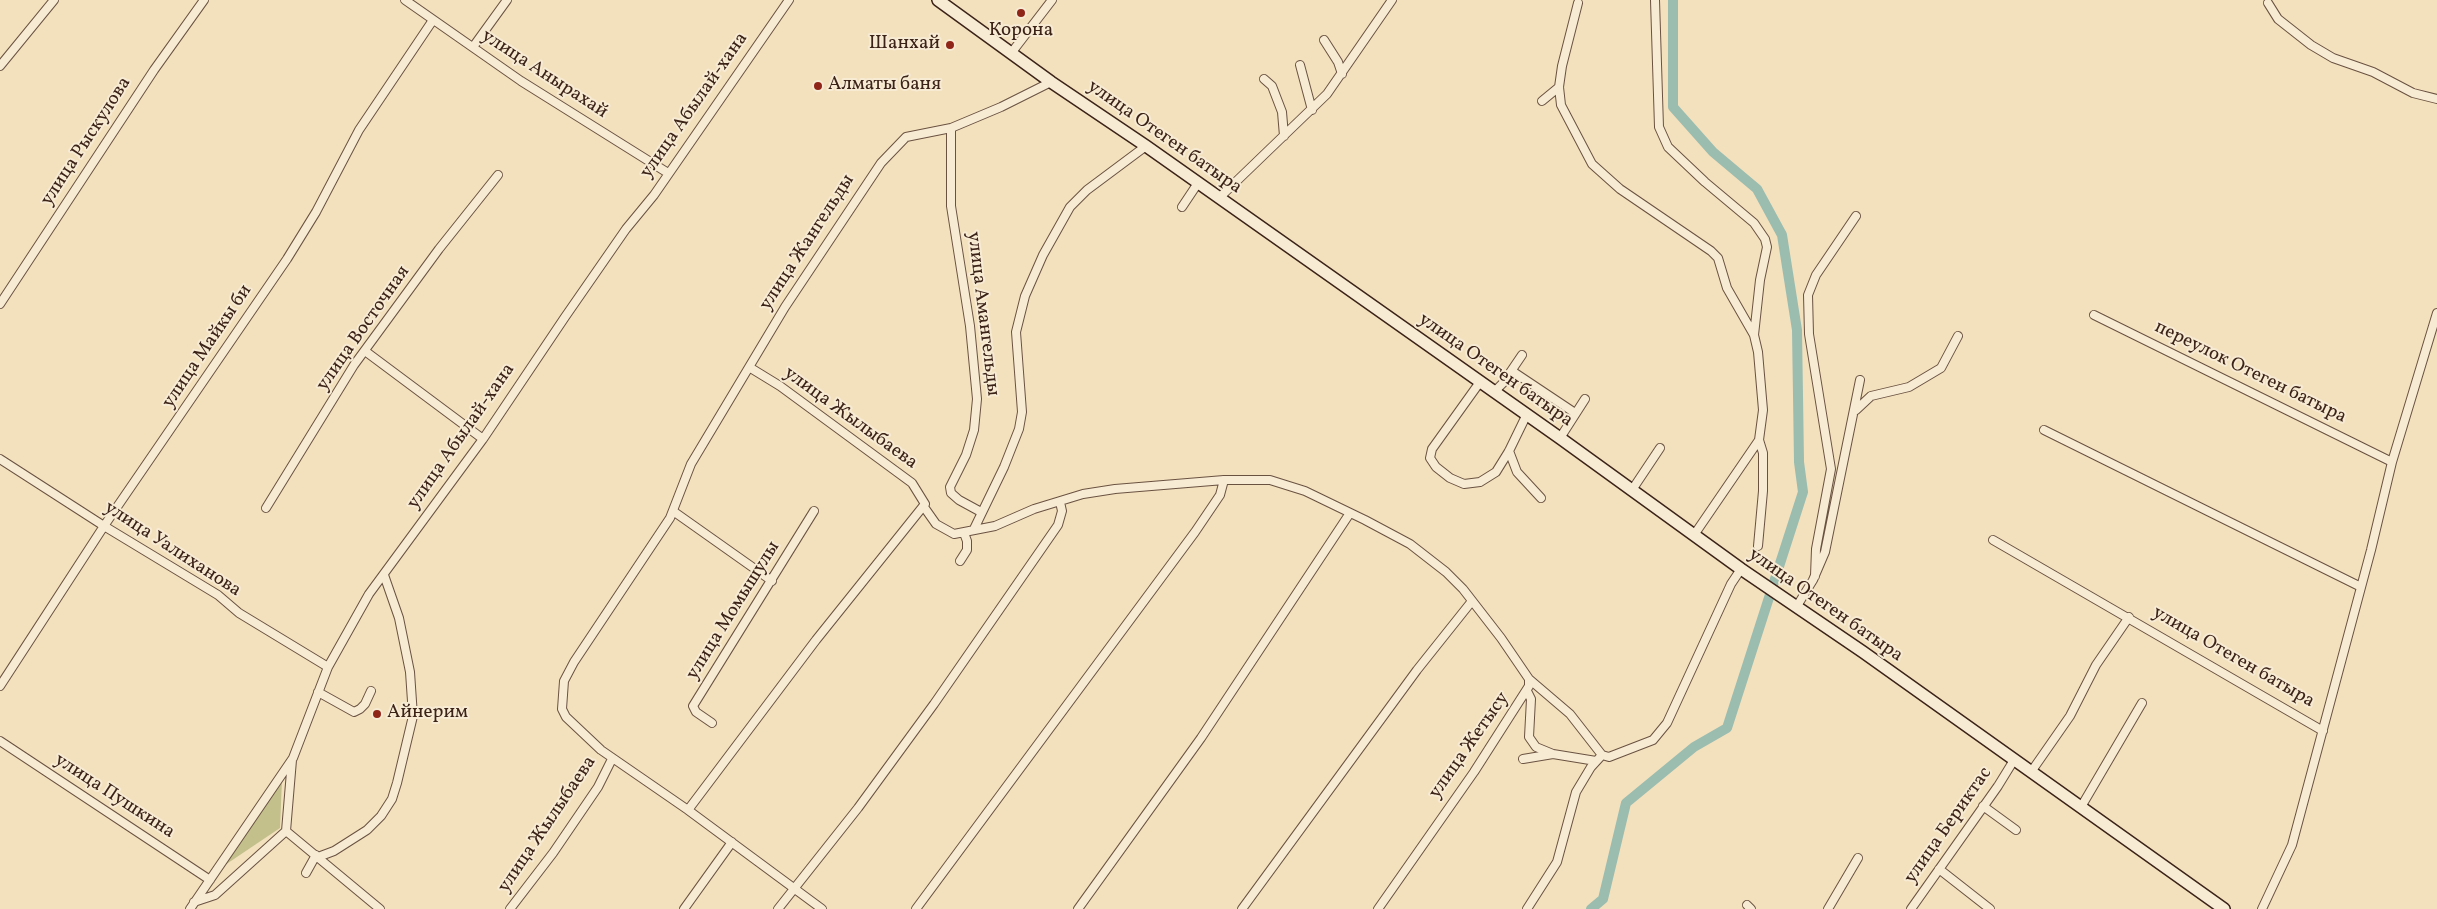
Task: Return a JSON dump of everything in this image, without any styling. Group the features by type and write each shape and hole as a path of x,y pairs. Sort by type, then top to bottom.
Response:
{"main road":[{"name":"улица Отеген батыра","path":"938,0 1051,82 1146,146 1560,438 1741,569 1798,606 2224,909"}],"street":[{"path":"0,66 54,0"},
{"name":"улица Рыскулова","path":"0,304 149,78 204,0"},
{"name":"улица Анырахай","path":"405,0 521,81 668,173"},
{"path":"473,47 508,0"},
{"name":"улица Абылай-хана","path":"192,906 293,758 328,667 349,628 384,575 482,439 565,317 789,0"},
{"path":"1012,52 1052,0"},
{"path":"1219,198 1312,110 1342,74 1392,0"},
{"path":"1654,0 1658,127 1668,147 1754,224 1765,240 1766,247 1760,280 1754,336 1763,390 1764,410 1759,440 1694,535"},
{"path":"1578,3 1562,66 1561,105 1598,171 1711,251 1718,258 1727,288 1754,336"},
{"path":"2268,3 2278,19 2311,45 2333,58 2373,72 2413,93 2437,99"},
{"name":"улица Майкы би","path":"0,686 104,526 287,259 316,212 359,130 433,20"},
{"path":"1324,40 1338,62 1342,74"},
{"path":"1300,65 1312,110"},
{"path":"1264,79 1272,86 1282,112 1284,136"},
{"name":"улица Жангельды","path":"822,909 688,810 612,759 566,717 562,709 564,682 673,511 691,464 749,367 824,246 881,163 906,138 952,128 1001,107 1051,82"},
{"path":"1542,101 1560,88"},
{"name":"улица Амангельды","path":"952,128 951,206 972,343 977,399 974,430 966,455 950,487 950,493 981,512"},
{"path":"974,530 981,512 1004,468 1019,429 1022,412 1016,332 1025,296 1043,255 1070,207 1087,190 1146,146"},
{"name":"улица Восточная","path":"266,508 365,351 498,175"},
{"path":"1182,207 1198,183"},
{"path":"1815,576 1816,549 1830,469 1809,334 1808,295 1816,275 1856,216"},
{"path":"2262,909 2292,845 2361,587 2392,462 2437,313"},
{"name":"переулок Отеген батыра","path":"2094,315 2392,462"},
{"path":"1855,411 1871,396 1909,388 1941,368 1958,336"},
{"path":"365,351 482,439"},
{"path":"1494,392 1522,355"},
{"name":"улица Жылыбаева","path":"749,367 780,386 912,483 930,517"},
{"path":"1512,370 1575,414"},
{"path":"1798,606 1815,576 1825,552 1860,380"},
{"path":"1480,382 1432,449 1430,458 1436,467 1450,478 1464,484 1480,482 1496,472 1509,451 1526,414"},
{"path":"1560,438 1585,399"},
{"path":"2044,430 2361,587"},
{"path":"1758,546 1763,491 1763,453 1759,440"},
{"path":"1632,490 1660,448"},
{"path":"1509,451 1517,472 1540,498"},
{"name":"улица Уалиханова","path":"0,459 104,526 218,595 239,613 328,667"},
{"path":"916,909 1194,532 1220,495 1224,480"},
{"name":"улица Жетысу","path":"964,534 995,526 1034,509 1083,494 1115,489 1224,480 1270,480 1285,484 1350,513 1430,557 1472,601 1529,679 1527,691 1378,909"},
{"path":"778,909 858,808 934,704 1058,525 1062,511 1060,502"},
{"path":"688,810 816,640 925,505"},
{"path":"673,511 772,581"},
{"name":"улица Момышулы","path":"712,723 696,712 693,706 814,511"},
{"path":"1078,909 1201,738 1350,513"},
{"path":"917,514 930,517 944,530 954,534 964,534 968,541 967,550 960,561"},
{"path":"1993,540 2128,617"},
{"path":"1529,679 1570,714 1602,755 1609,757 1636,747 1660,733 1731,584 1741,569"},
{"path":"306,873 317,856 334,851 367,830 381,816 392,799 397,783 413,716 410,672 399,618 384,575"},
{"path":"1242,909 1417,670 1472,601"},
{"name":"улица Отеген батыра","path":"2032,772 2070,716 2096,665 2128,617 2323,731"},
{"path":"318,692 354,712 360,710 365,704 371,691"},
{"path":"1527,691 1531,699 1529,736 1536,747 1553,754 1596,761"},
{"path":"2081,807 2142,702"},
{"name":"улица Пушкина","path":"0,741 210,880"},
{"path":"1523,759 1553,754"},
{"path":"1527,909 1557,862 1576,792 1602,755"},
{"path":"192,906 215,894 286,831 286,810 293,758"},
{"name":"улица Жылыбаева","path":"510,909 553,853 598,787 612,759"},
{"name":"улица Бериктас","path":"1911,909 2014,760"},
{"path":"1984,806 2016,830"},
{"path":"286,831 380,909"},
{"path":"684,909 732,842"},
{"path":"1828,909 1858,858"},
{"path":"1939,870 1990,909"}],"shaded area":[{"path":"282,780 280,828 225,865"}],"waterway":[{"path":"1591,909 1603,899 1626,803 1694,747 1727,728 1803,492 1799,462 1797,330 1782,235 1757,189 1713,152 1673,107 1673,0"}],"place":[{"name":"Корона","path":"1021,13"},
{"name":"Шанхай","path":"950,45"},
{"name":"Алматы баня","path":"818,86"},
{"name":"Айнерим","path":"377,714"}]}
